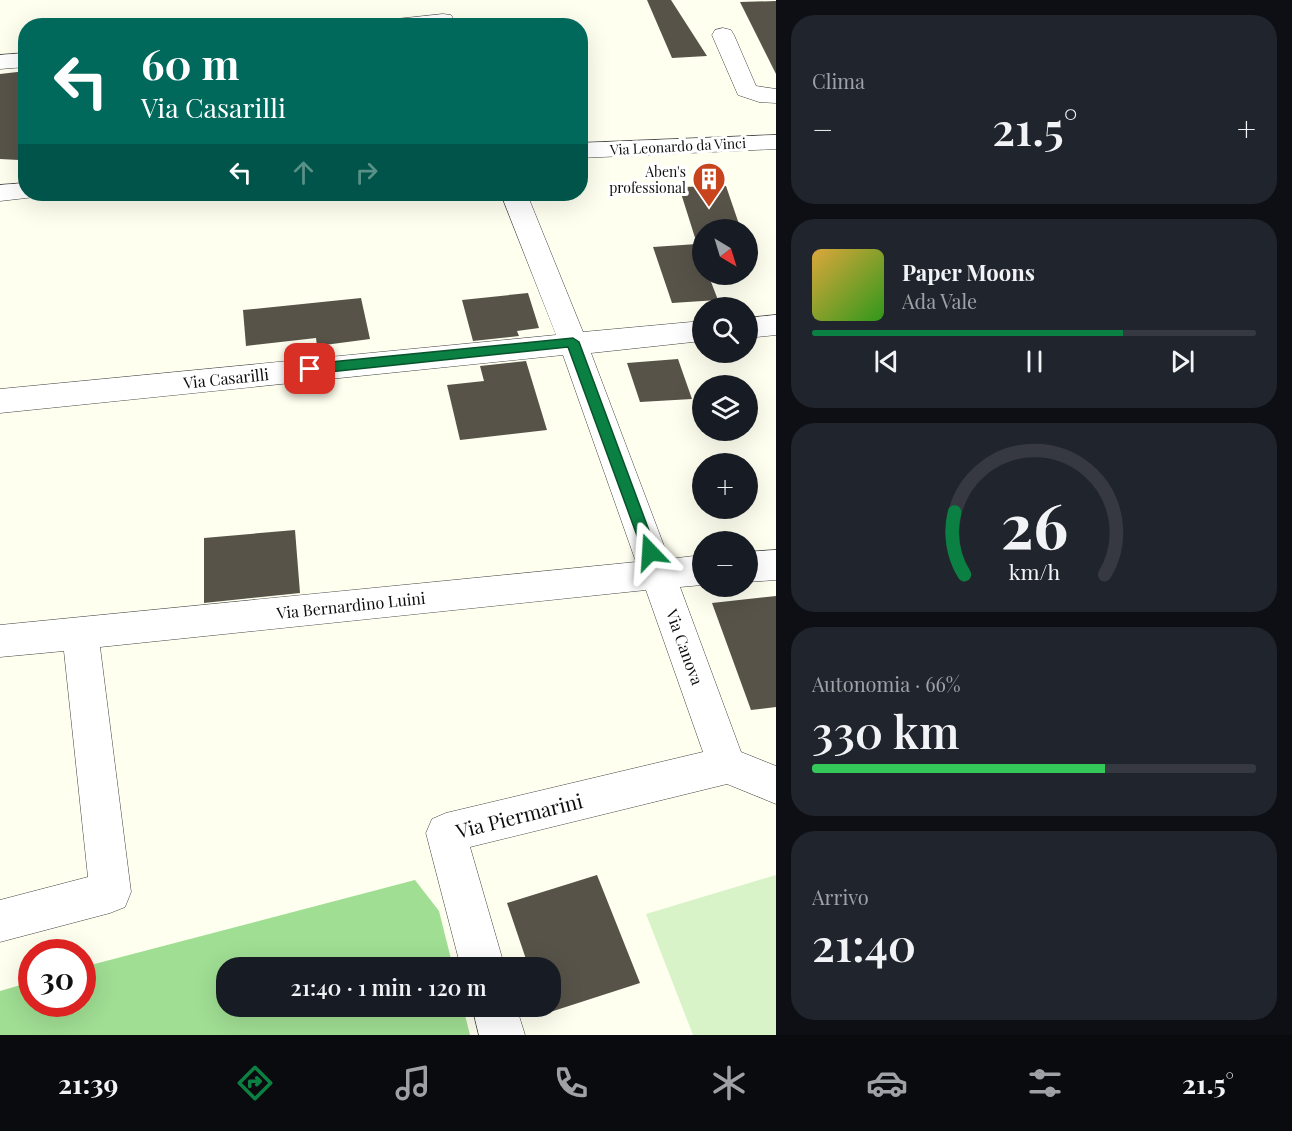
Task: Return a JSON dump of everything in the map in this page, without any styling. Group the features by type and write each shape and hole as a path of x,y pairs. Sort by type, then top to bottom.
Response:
{"street":[{"path":"435,0 442,18"},
{"path":"723,35 746,90 759,95 776,96"},
{"path":"0,62 18,61"},
{"name":"Via Leonardo da Vinci","path":"588,151 776,142"},
{"path":"0,193 18,192"},
{"name":"Via Canova","path":"517,201 573,342 727,765"},
{"path":"758,327 776,325"},
{"name":"Via Casarilli","path":"0,401 692,332"},
{"path":"758,567 776,566"},
{"name":"Via Bernardino Luini","path":"0,641 692,571"},
{"path":"0,921 110,892 80,632"},
{"path":"727,765 776,785"},
{"name":"Via Piermarini","path":"480,957 446,833 727,765"},
{"path":"497,1017 502,1035"}],"green space":[{"path":"776,875 776,1035 693,1035 646,914"},
{"path":"415,880 439,911 450,957 216,957 216,1017 466,1017 470,1035 0,1035 0,991 18,986 18,1017 96,1017 96,964"}],"building":[{"path":"647,0 671,0 707,56 672,58"},
{"path":"776,1 776,74 740,2"},
{"path":"18,72 18,160 0,159 0,74"},
{"path":"726,186 737,219 692,219 692,228 679,187"},
{"path":"692,244 692,285 712,285 717,297 692,297 692,302 672,303 653,247"},
{"path":"528,293 539,328 517,331 519,336 473,341 462,300"},
{"path":"361,298 370,339 317,346 316,338 246,346 243,310"},
{"path":"678,359 692,399 640,402 627,363"},
{"path":"526,361 547,430 460,440 447,385 484,381 480,366"},
{"path":"295,530 300,593 204,603 204,538"},
{"path":"776,596 776,707 751,710 712,603"},
{"path":"597,875 640,983 561,1009 561,957 525,957 507,903"}],"place":[{"name":"Aben's professional","path":"709,208"}],"route":[{"path":"310,369 573,342 650,552"}]}
